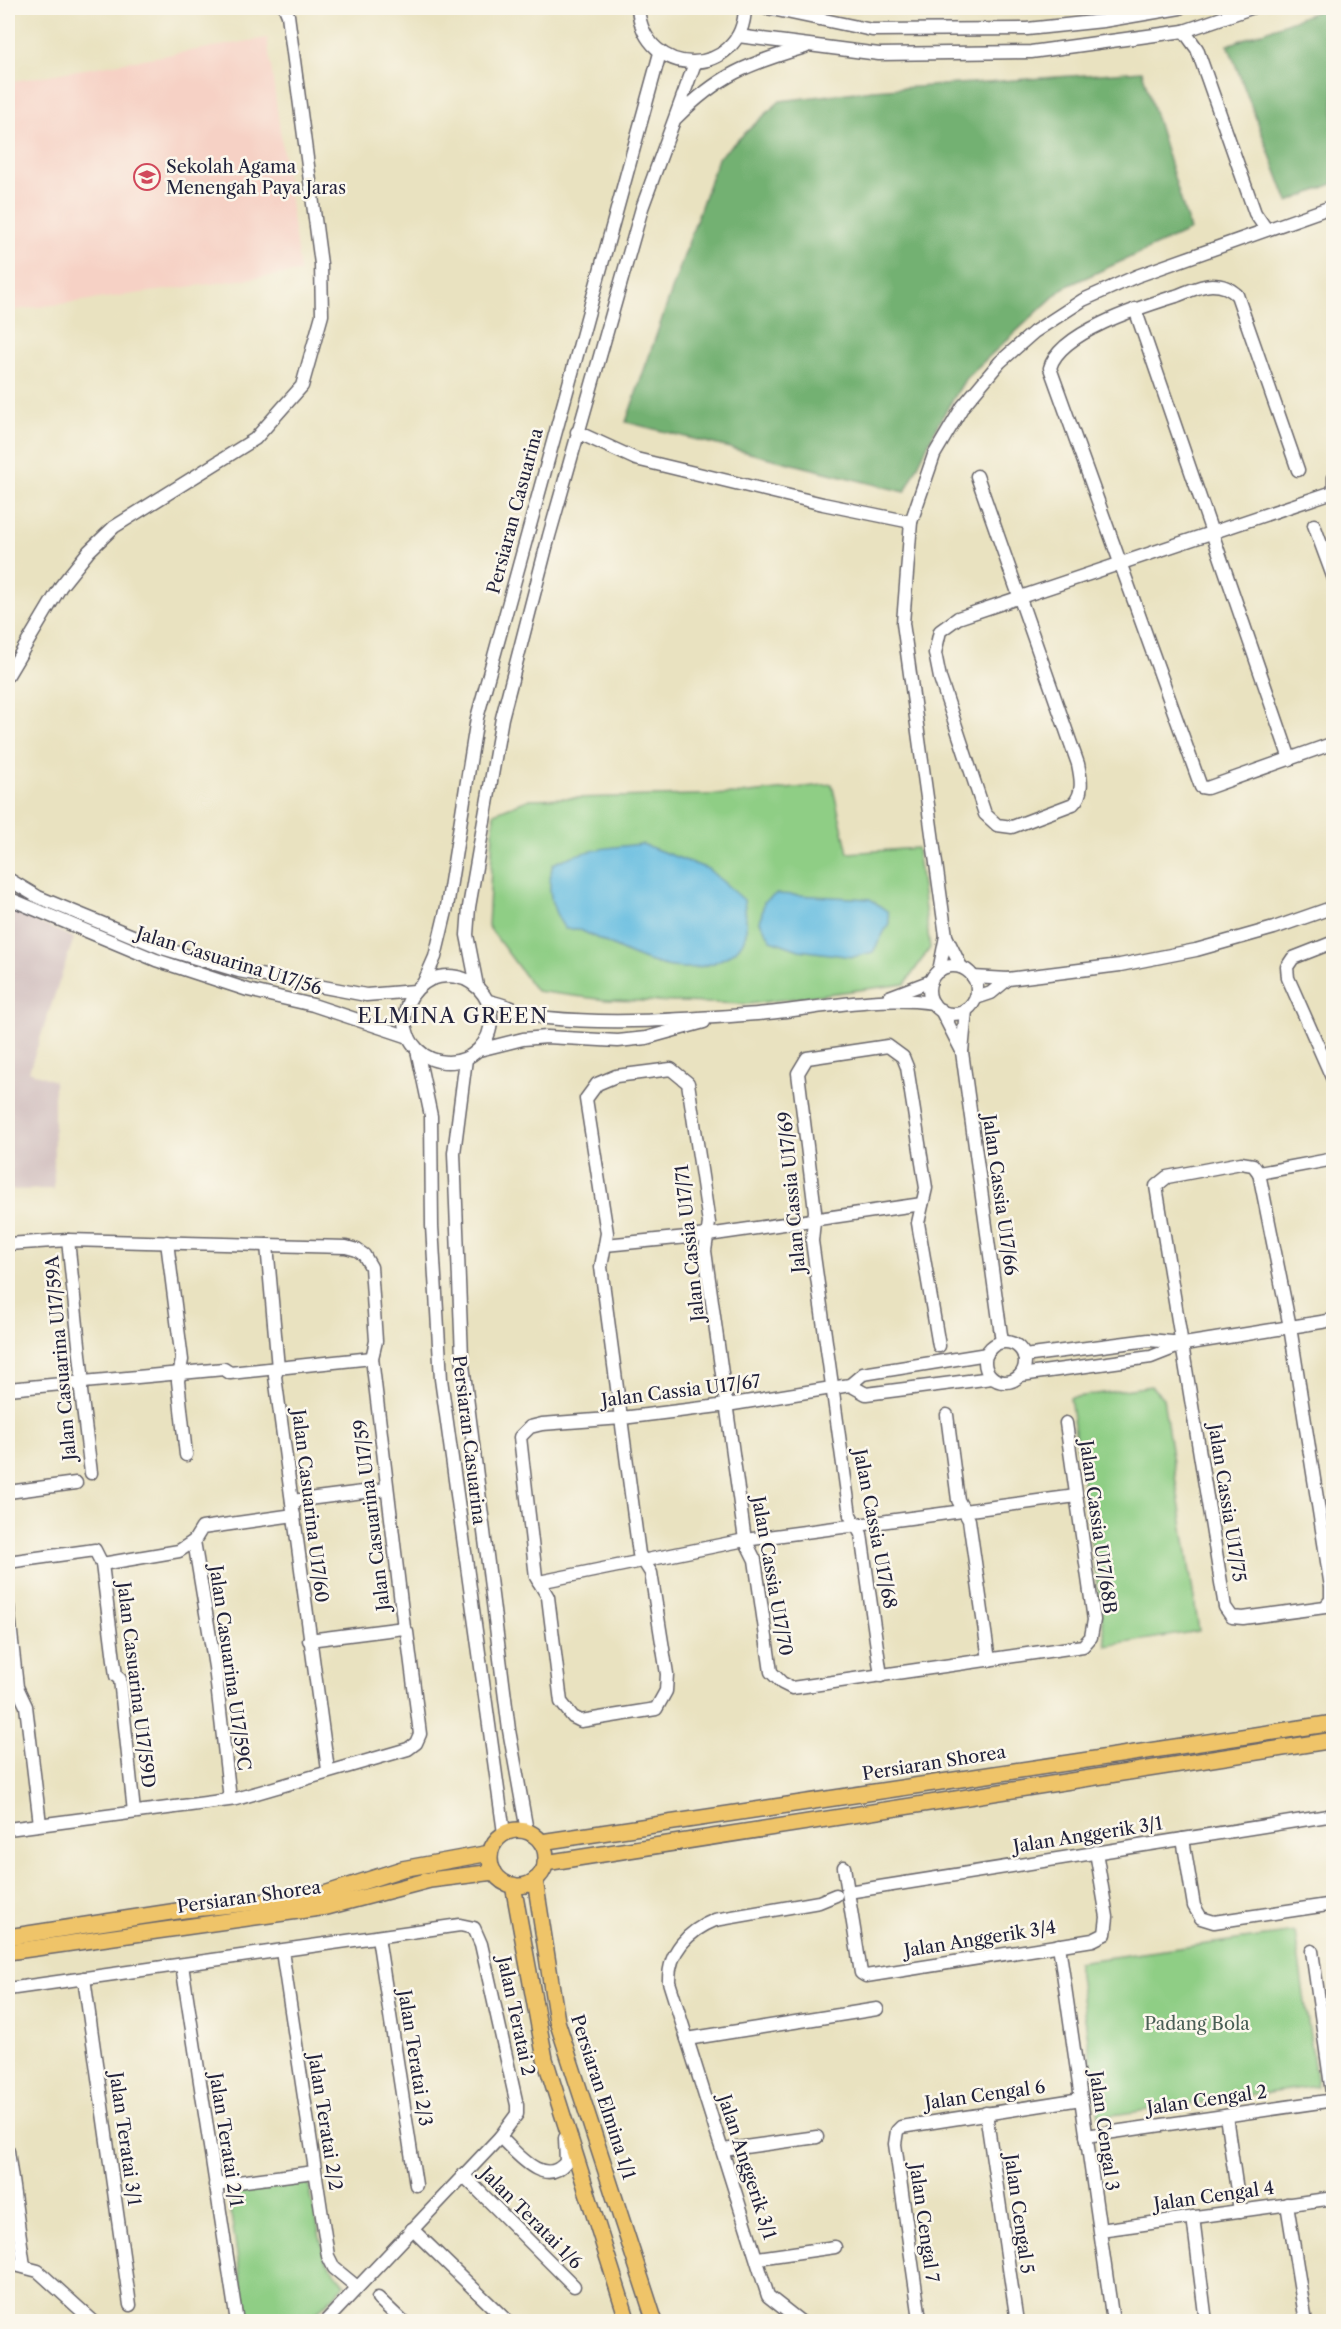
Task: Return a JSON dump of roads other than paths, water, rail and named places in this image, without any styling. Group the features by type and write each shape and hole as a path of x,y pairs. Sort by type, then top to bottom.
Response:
{"main road":[{"name":"Persiaran Shorea","path":"541,1842 1334,1723"},
{"path":"545,1863 1334,1740"},
{"path":"511,1830 527,1831 541,1842 545,1863 535,1880 524,1885 513,1885 502,1881 494,1872 490,1853 493,1845 504,1833 511,1830"},
{"name":"Persiaran Shorea","path":"8,1937 184,1910 318,1896 402,1869 490,1853"},
{"name":"Persiaran Shorea","path":"8,1952 327,1907 430,1880 494,1872"},
{"name":"Persiaran Elmina 1/1","path":"535,1880 557,2021 655,2322"},
{"path":"513,1885 545,2059 627,2322"}],"street":[{"path":"8,675 61,586 89,551 114,527 255,439 302,386 322,315 321,264 288,15 285,8"},
{"path":"638,8 639,22 647,39 660,53 677,61 695,63 712,59 727,50 738,36 745,21 745,8"},
{"path":"767,8 872,30 1028,29 1103,21 1180,8"},
{"path":"738,36 879,54 1031,52 1110,43 1184,31 1251,8"},
{"path":"1197,49 1204,24"},
{"path":"1184,31 1197,49 1255,213 1266,229"},
{"path":"672,122 701,93 729,74 755,61 812,45"},
{"name":"Persiaran Casuarina","path":"419,986 435,957 447,907 477,718 660,53"},
{"path":"479,1050 491,1027 488,1001 477,986 467,935 469,907 502,718 577,432 642,208 695,63"},
{"path":"976,998 976,983 973,977 961,967 946,936 903,623 911,522 934,455 963,406 1000,362 1034,332 1083,300 1137,276 1334,206"},
{"path":"1245,237 1255,213"},
{"path":"1298,470 1237,295 1228,287 1209,285 1135,309 1083,333 1052,360 1050,368 1201,787 1207,788 1334,743"},
{"path":"1135,309 1290,759"},
{"path":"577,432 636,459 823,504 911,522"},
{"path":"977,476 1020,599 1082,781 1078,799 1073,804 1012,827 997,825 985,814 940,678 935,652 940,631 958,618 1020,599 1333,493 1334,477"},
{"path":"1314,525 1334,579"},
{"name":"Jalan Casuarina U17/56","path":"8,879 38,897 162,948 239,971 366,996 419,986"},
{"name":"Jalan Casuarina U17/56","path":"8,898 156,960 248,990 313,1005 409,1037"},
{"path":"973,977 1008,979 1120,965 1196,950 1274,928 1334,907"},
{"path":"937,1007 930,996 946,936"},
{"path":"1334,942 1293,958 1287,967 1288,978 1334,1082"},
{"path":"886,999 953,966 961,967"},
{"path":"477,986 457,976 445,975 419,986 405,1013 409,1037 417,1050 441,1062 454,1062 466,1059 479,1050 547,1037 618,1041 646,1038 728,1016"},
{"path":"488,1001 505,1004 524,1014 547,1018 643,1020 728,1016 886,999 937,1007 954,1014 966,1010 976,998 991,993 1008,979"},
{"name":"Jalan Cassia U17/66","path":"937,1007 962,1052"},
{"name":"Jalan Cassia U17/66","path":"966,1010 962,1052 1002,1342"},
{"name":"Jalan Cassia U17/69","path":"833,1388 813,1241 814,1220 798,1073 807,1058 888,1046 903,1057 907,1067 926,1188 922,1204"},
{"name":"Persiaran Casuarina","path":"417,1050 431,1116 432,1226 441,1379 504,1833"},
{"name":"Persiaran Casuarina","path":"466,1059 454,1153 462,1358 509,1730 527,1831"},
{"name":"Jalan Cassia U17/71","path":"605,1245 607,1233 586,1100 597,1084 616,1076 671,1069 688,1083 710,1223 705,1251 727,1406"},
{"path":"1184,1344 1156,1186 1160,1180 1241,1163 1256,1169 1334,1159"},
{"path":"1256,1169 1290,1327"},
{"path":"939,1346 918,1223 922,1204 708,1235 605,1245 602,1267 639,1554 643,1560 651,1573 667,1674 666,1691 656,1709 581,1721 573,1717 561,1702 548,1597 539,1582 643,1560 745,1540 1076,1496"},
{"name":"Jalan Casuarina U17/59","path":"8,1244 68,1240 346,1247 364,1255 370,1267 376,1330 372,1358 404,1628 407,1632 420,1734 416,1743 408,1749 230,1799 8,1829"},
{"name":"Jalan Casuarina U17/59A","path":"68,1240 83,1380 81,1391 91,1473"},
{"path":"167,1242 182,1360 180,1374 186,1455"},
{"name":"Jalan Casuarina U17/60","path":"267,1245 278,1368 275,1376 328,1770"},
{"path":"1022,1375 1026,1362 1016,1345 1002,1342 990,1348 986,1367 992,1378 1011,1382 1022,1375 1151,1357 1184,1344 1334,1320"},
{"name":"Jalan Cassia U17/75","path":"1184,1344 1225,1607 1232,1617 1325,1607 1331,1600 1290,1327"},
{"path":"1024,1356 1149,1340 1184,1344"},
{"name":"Jalan Cassia U17/67","path":"850,1386 863,1374 987,1354"},
{"path":"8,1389 83,1380 224,1369 230,1373 372,1358"},
{"path":"928,1365 931,1386"},
{"name":"Jalan Cassia U17/67","path":"539,1582 536,1577 520,1437 530,1427 727,1406 850,1386 866,1394 992,1378"},
{"name":"Jalan Cassia U17/68","path":"833,1388 850,1515 861,1534 881,1676"},
{"name":"Jalan Cassia U17/70","path":"727,1406 745,1540 755,1560 771,1672 782,1683 792,1688 881,1676"},
{"path":"947,1414 958,1500 969,1520 989,1660"},
{"name":"Jalan Cassia U17/68B","path":"881,1676 1083,1646 1091,1637 1094,1620 1066,1423"},
{"name":"Jalan Casuarina U17/59A","path":"8,1492 76,1483"},
{"path":"292,1501 387,1490"},
{"path":"8,1562 95,1550 102,1564 179,1551 194,1541 202,1528 294,1515"},
{"name":"Jalan Casuarina U17/59C","path":"194,1541 215,1667 230,1799"},
{"name":"Jalan Casuarina U17/59D","path":"102,1564 116,1676 120,1679 134,1812"},
{"path":"8,1606 17,1687 26,1706 40,1824"},
{"path":"309,1640 404,1628"},
{"name":"Jalan Anggerik 3/1","path":"801,2322 768,2296 758,2258 669,1982 669,1974 681,1942 703,1925 715,1920 819,1902 842,1893 1334,1815"},
{"path":"1183,1839 1194,1906 1201,1918 1214,1922 1334,1904"},
{"name":"Jalan Anggerik 3/4","path":"842,1893 861,1973 866,1976 1093,1940 1105,1934 1107,1917 1096,1852"},
{"path":"842,1893 844,1867"},
{"name":"Jalan Teratai 2","path":"378,1937 460,1925 474,1928 481,1944 517,2114 500,2137"},
{"path":"8,1989 378,1937"},
{"name":"Jalan Teratai 2/3","path":"378,1937 416,2185"},
{"name":"Jalan Cengal 3","path":"1059,1945 1113,2322"},
{"name":"Jalan Teratai 2/2","path":"282,1951 328,2256 334,2268 357,2287"},
{"path":"1312,1951 1333,2100"},
{"name":"Jalan Teratai 2/1","path":"182,1965 214,2185 237,2322"},
{"name":"Jalan Teratai 3/1","path":"84,1978 130,2305"},
{"path":"687,2039 877,2009"},
{"path":"325,2322 500,2137 528,2164 542,2173 553,2172 566,2162 565,2135 545,2059"},
{"name":"Jalan Cengal 6","path":"897,2131 901,2127 1081,2099"},
{"name":"Jalan Cengal 2","path":"1086,2136 1333,2100"},
{"name":"Jalan Cengal 5","path":"986,2113 1017,2322"},
{"path":"1226,2116 1240,2211"},
{"name":"Jalan Cengal 7","path":"897,2131 896,2144 920,2319"},
{"path":"723,2150 817,2137"},
{"path":"8,2151 24,2266"},
{"path":"214,2185 314,2172"},
{"name":"Jalan Teratai 1/6","path":"463,2175 574,2286"},
{"name":"Jalan Cengal 4","path":"1100,2230 1334,2198"},
{"path":"1287,2204 1305,2322"},
{"path":"1193,2217 1206,2322"},
{"path":"412,2229 508,2322"},
{"path":"758,2258 835,2247"},
{"path":"8,2263 38,2271 94,2322"},
{"path":"378,2298 403,2322"}],"water":[{"path":"642,844 708,869 744,900 746,933 736,951 704,966 686,968 667,966 631,954 578,929 565,929 556,914 551,898 550,881 553,864 585,852"},
{"path":"776,894 870,899 888,912 889,923 873,952 853,957 799,950 771,940 760,922 764,902"}],"place":[{"name":"Sekolah Agama Menengah Paya Jaras","path":"147,177"}],"district":[{"name":"ELMINA GREEN","path":"453,1016"}],"park label":[{"name":"Padang Bola","path":"1197,2024"}]}
